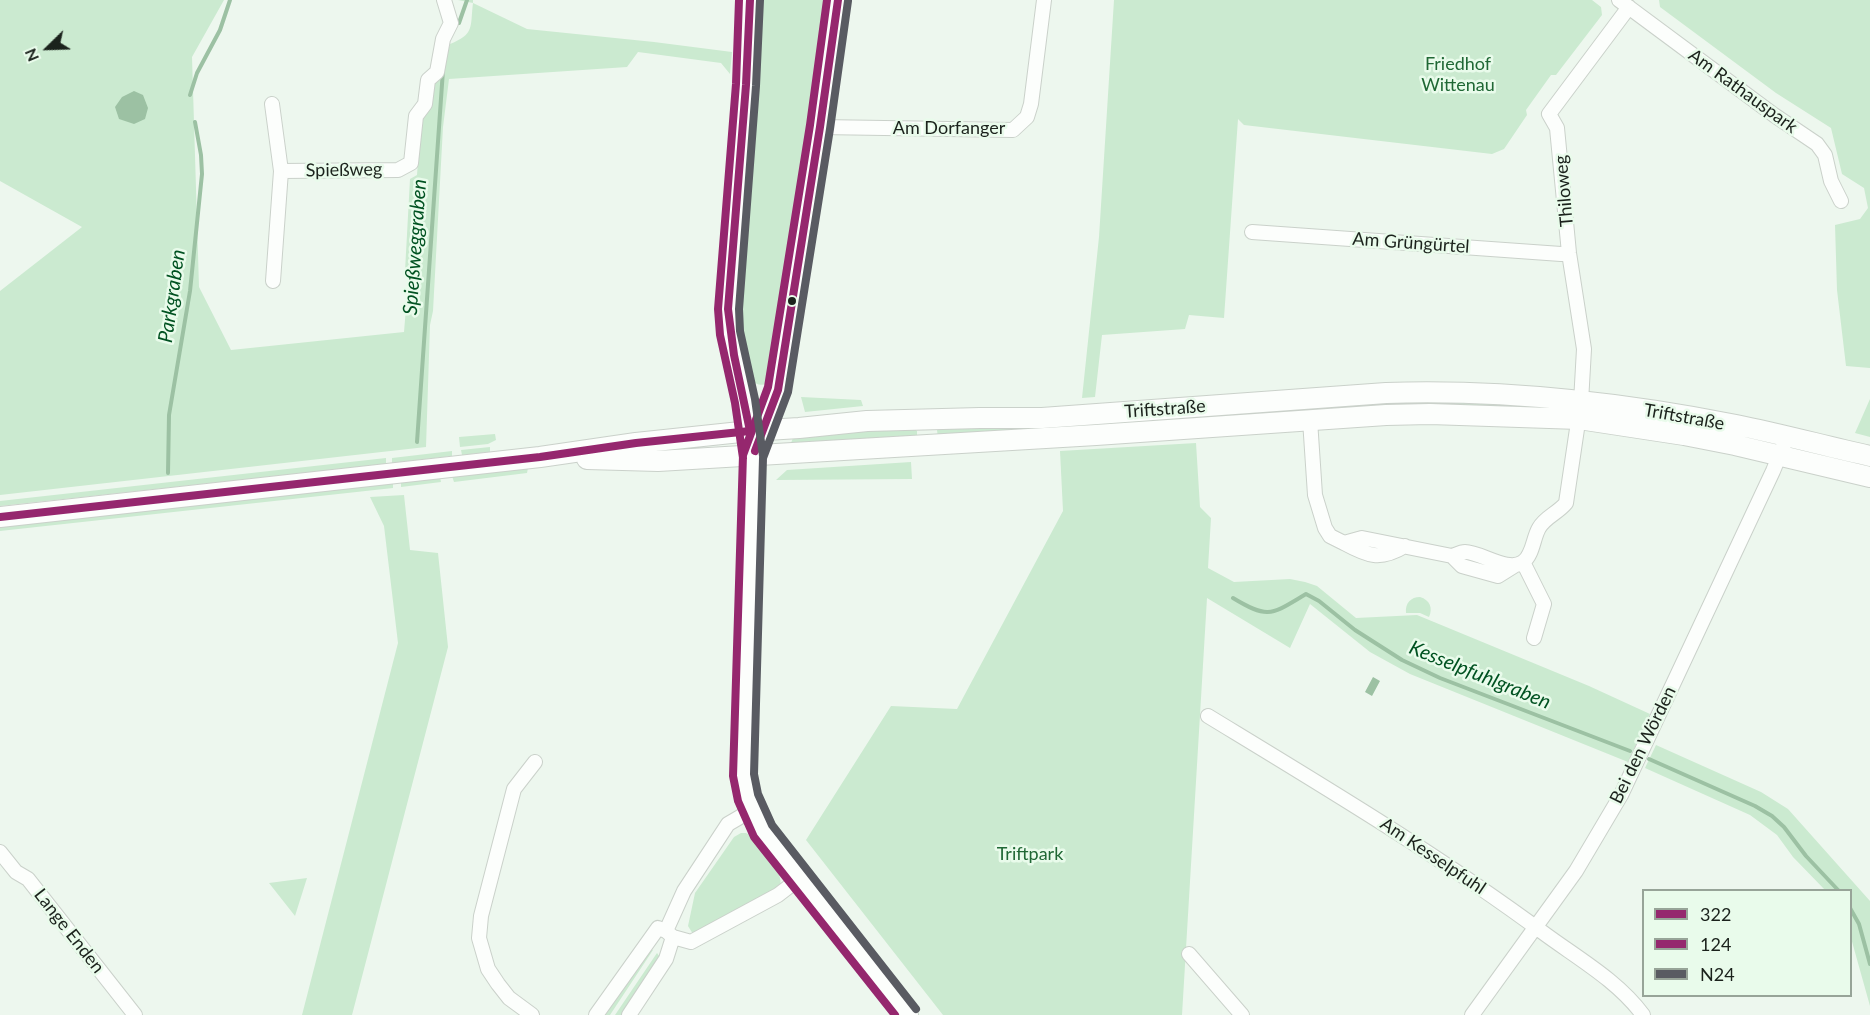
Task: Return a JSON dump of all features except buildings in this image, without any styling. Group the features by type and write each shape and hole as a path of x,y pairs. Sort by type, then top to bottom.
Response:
{"main road":[{"path":"750,0 746,85 728,309 730,333 742,387 757,430"},
{"path":"838,0 778,390 757,430 753,456 743,776 752,810 763,831 908,1015"},
{"path":"742,387 754,391 778,390"},
{"name":"Triftstraße","path":"540,458 636,443 867,421 1042,418 1435,391 1580,411 1684,435 1870,456"},
{"name":"Triftstraße","path":"540,458 658,461 928,446 1310,420 1430,414 1580,411"},
{"path":"1042,418 1043,438"},
{"path":"927,419 928,446"},
{"name":"Triftstraße","path":"1783,446 1870,477"},
{"path":"0,517 540,458"}],"street":[{"name":"Spießweg","path":"281,171 398,170 411,163 416,116 425,104 428,80 437,72 442,39 451,23 444,0"},
{"name":"Am Dorfanger","path":"820,127 1013,130 1027,117 1031,104 1044,0"},
{"name":"Am Rathauspark","path":"1624,4 1774,116 1817,144 1825,155 1831,181 1841,201"},
{"name":"Thiloweg","path":"1518,564 1529,556 1539,527 1566,503 1580,411 1584,349 1569,253 1557,128 1549,114 1624,4"},
{"name":"Spießweg","path":"272,104 281,171 273,280"},
{"name":"Am Grüngürtel","path":"1252,232 1569,253"},
{"path":"1310,420 1315,495 1329,536 1344,543 1362,538 1452,556 1464,551 1518,564 1544,604 1534,638"},
{"name":"Bei den Wörden","path":"1472,1015 1576,871 1622,795 1783,446"},
{"name":"Am Kesselpfuhl","path":"1208,717 1387,825 1461,873 1620,988 1643,1015"},
{"path":"532,1015 509,998 498,984 488,969 479,938 481,916 514,789 535,762"},
{"path":"629,1015 666,959 669,934 684,891 728,824 752,810"},
{"name":"Lange Enden","path":"0,852 16,872 28,879 135,1015"},
{"path":"596,1015 658,928 691,942 777,895 800,878"},
{"path":"1189,954 1242,1015"}],"green space":[{"path":"0,0 224,0 192,57 199,287 231,350 404,332 408,283 405,271 410,179 417,175 421,119 432,83 442,75 450,44 464,37 470,29 473,3 527,29 732,52 730,74 721,63 638,52 627,67 449,79 443,127 433,311 430,325 426,447 0,495 0,291 82,227 0,181"},
{"path":"755,0 831,0 772,381 763,385 755,383 750,378 736,312"},
{"name":"Friedhof Wittenau","path":"1114,0 1592,0 1601,7 1602,15 1556,75 1551,75 1526,110 1527,115 1504,149 1492,154 1244,125 1238,119 1224,318 1189,315 1185,329 1102,335 1095,397 1082,398 1099,237"},
{"path":"1659,0 1870,0 1870,368 1846,366 1837,290 1835,225 1860,219 1868,208 1864,188 1842,174 1831,128 1776,93 1660,7"},
{"path":"801,397 861,400 863,406 805,412"},
{"path":"1425,398 1572,409 1304,414 1304,405"},
{"path":"1870,399 1870,437 1855,433"},
{"path":"1295,406 1296,415 1103,428 1098,421"},
{"path":"1019,426 1020,431 938,438 937,430 939,428"},
{"path":"915,429 917,439 789,448 793,438 864,430"},
{"path":"495,434 496,440 488,444 460,447 459,437"},
{"name":"Triftpark","path":"1196,443 1200,507 1211,518 1208,568 1234,582 1290,579 1317,586 1356,618 1417,615 1589,686 1650,714 1628,762 1410,674 1370,652 1310,604 1290,648 1207,598 1182,1015 943,1015 806,840 891,706 957,709 1063,511 1060,451"},
{"path":"490,447 490,452 462,455 461,450"},
{"path":"452,451 452,456 392,463 392,458"},
{"path":"386,458 386,464 0,506 0,501"},
{"path":"911,462 912,479 776,480 787,470"},
{"path":"528,468 527,473 454,482 452,476"},
{"path":"440,477 441,482 401,487 401,482"},
{"path":"393,482 393,488 0,531 0,526"},
{"path":"404,495 410,550 438,553 448,647 352,1015 302,1015 398,643 384,526 370,497"},
{"path":"1420,597 1430,605 1429,617 1420,613 1406,613 1409,601"},
{"path":"1656,745 1761,792 1788,809 1870,901 1870,1006 1852,942 1852,889 1824,889 1793,857 1777,835 1750,815 1645,768"},
{"path":"741,833 750,835 771,860 779,874 780,887 693,934 688,926 695,893 734,837"},
{"path":"307,878 295,916 269,883"},
{"path":"649,950 653,950 610,1015 603,1015"},
{"path":"657,953 660,957 659,961 622,1015 615,1015"}],"shaded area":[{"path":"134,91 143,95 148,108 145,119 134,124 119,119 115,107 122,97"},
{"path":"1373,677 1380,681 1372,696 1365,692"}],"waterway":[{"name":"Parkgraben","path":"190,95 197,73 220,30 230,0"},
{"name":"Spießweggraben","path":"459,23 467,0"},
{"name":"Spießweggraben","path":"417,442 443,70"},
{"name":"Parkgraben","path":"168,473 169,415 190,291 202,174 195,122"},
{"name":"Kesselpfuhlgraben","path":"1233,598 1255,609 1270,612 1306,594 1319,601 1355,630 1402,660 1440,678 1630,751"},
{"name":"Kesselpfuhlgraben","path":"1649,759 1755,806 1772,816 1837,889"},
{"name":"Kesselpfuhlgraben","path":"1852,912 1859,924 1870,964"}],"transit line":[{"name":"124","path":"739,0 736,84 718,309 720,335 735,403 743,458"},
{"name":"322","path":"0,517 540,457 636,443 750,431 734,355 728,309 746,85 750,0"},
{"name":"N24","path":"760,0 756,86 739,309 740,331 755,399 763,456"},
{"name":"124","path":"827,0 810,125 768,387 743,455 733,776 738,801 754,837 895,1015"},
{"name":"322","path":"755,451 778,390 838,0"},
{"name":"N24","path":"848,1 788,392 763,458 754,774 758,794 772,825 916,1009"}]}
